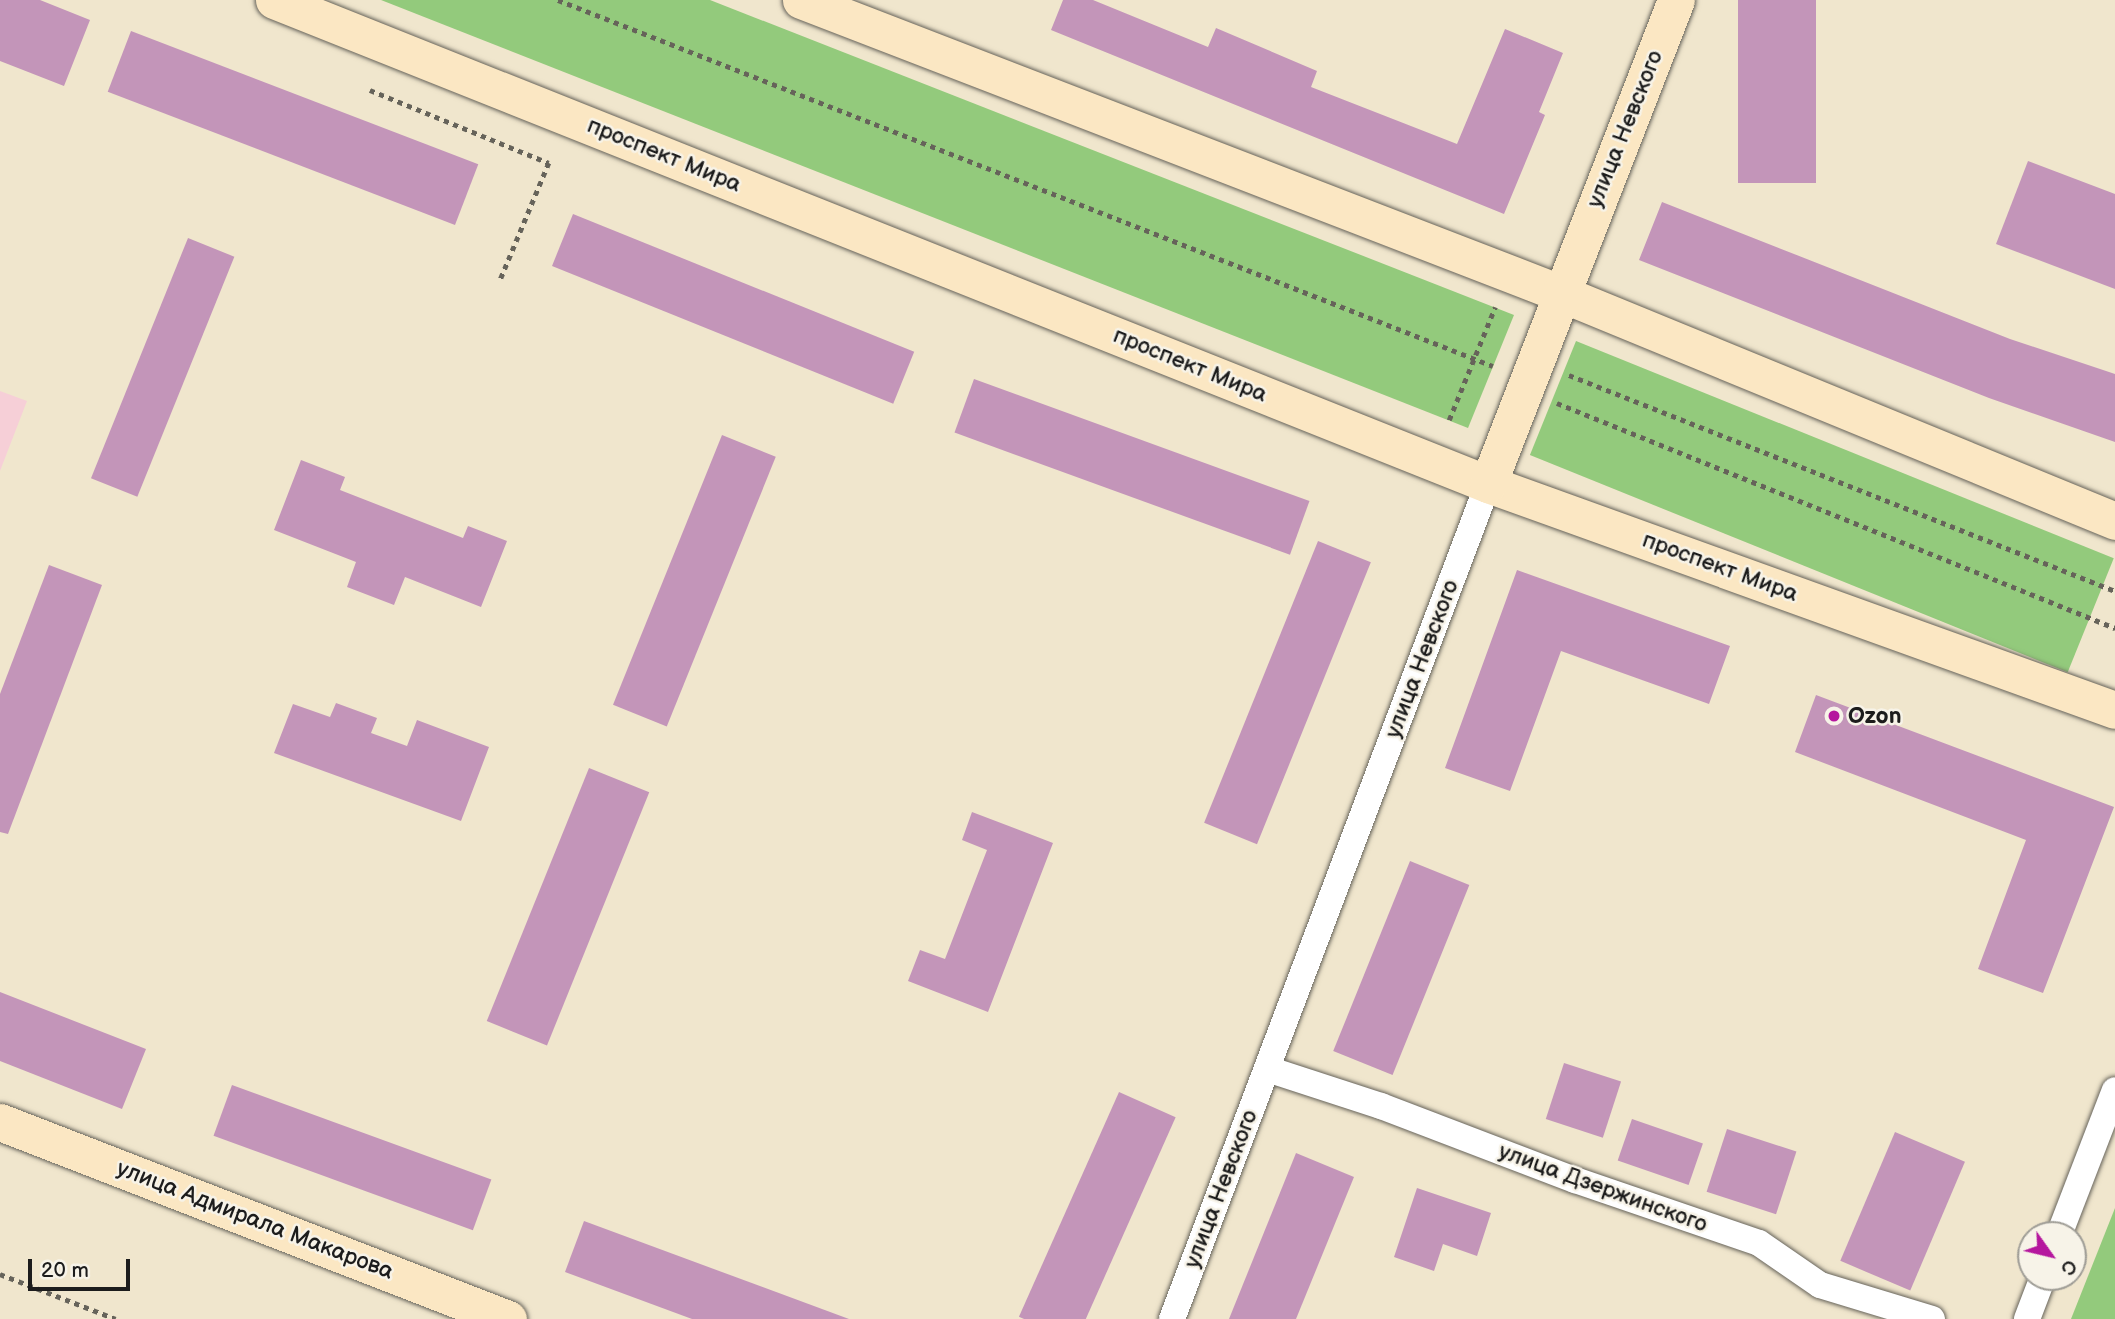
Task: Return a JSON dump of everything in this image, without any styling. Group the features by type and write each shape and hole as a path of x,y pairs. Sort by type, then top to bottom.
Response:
{"main road":[{"name":"проспект Мира","path":"274,0 1488,484 2115,710"},
{"path":"802,0 1560,293 2115,521"},
{"name":"улица Невского","path":"1488,484 1676,0"},
{"name":"улица Адмирала Макарова","path":"0,1122 508,1319"}],"street":[{"name":"улица Невского","path":"1172,1319 1488,484"},
{"name":"улица Дзержинского","path":"1267,1069 1381,1106 1576,1180 1759,1243 1820,1285 1932,1319"},
{"path":"2064,1221 2115,1090"},
{"path":"2027,1319 2038,1291"}],"path":[{"path":"558,0 1493,366"},
{"path":"370,90 549,163 500,281"},
{"path":"1449,420 1494,307"},
{"path":"1563,373 2115,591"},
{"path":"1552,401 2115,628"},
{"path":"0,1274 116,1319"}],"shaded area":[{"path":"0,391 27,401 0,471"}],"green space":[{"path":"381,0 710,0 1514,315 1468,428"},
{"path":"1576,341 2114,558 2068,672 1530,455"},
{"path":"2115,1208 2115,1319 2071,1319 2082,1291 2087,1291 2087,1279"}],"building":[{"path":"0,0 40,0 90,20 64,86 0,61"},
{"path":"1063,0 1093,0 1208,47 1216,28 1317,71 1311,87 1457,144 1505,29 1563,53 1539,112 1545,115 1504,214 1051,30"},
{"path":"1738,0 1816,0 1816,183 1738,183"},
{"path":"131,31 478,164 455,225 108,92"},
{"path":"2028,161 2115,194 2115,289 1996,244"},
{"path":"1662,202 2010,339 2115,374 2115,442 1989,398 1639,260"},
{"path":"573,214 914,352 893,404 552,266"},
{"path":"188,238 234,257 137,497 91,478"},
{"path":"974,379 1309,501 1290,555 955,433"},
{"path":"722,435 776,457 667,727 613,705"},
{"path":"301,460 345,477 340,490 463,538 468,526 507,541 481,607 405,577 394,605 347,587 356,562 274,530"},
{"path":"1318,541 1371,562 1257,844 1204,823"},
{"path":"49,565 102,585 8,834 0,832 0,694"},
{"path":"1517,570 1730,646 1709,704 1561,651 1510,791 1445,768"},
{"path":"1816,695 2114,807 2043,993 1978,969 2026,840 1795,752"},
{"path":"336,703 377,718 371,733 407,746 417,720 489,747 461,821 274,753 293,704 330,717"},
{"path":"589,768 649,792 547,1045 487,1021"},
{"path":"972,812 1053,843 988,1012 908,981 920,950 945,959 987,850 962,840"},
{"path":"1410,861 1469,885 1393,1075 1333,1051"},
{"path":"0,992 146,1049 122,1109 0,1061"},
{"path":"1564,1063 1621,1082 1603,1138 1546,1119"},
{"path":"232,1085 491,1179 473,1230 214,1136"},
{"path":"1119,1092 1176,1117 1086,1319 1019,1317"},
{"path":"1632,1119 1703,1143 1689,1185 1618,1161"},
{"path":"1727,1129 1796,1152 1776,1214 1707,1192"},
{"path":"1895,1132 1965,1162 1910,1291 1840,1261"},
{"path":"1296,1153 1354,1177 1296,1319 1229,1319"},
{"path":"1417,1188 1491,1213 1477,1256 1443,1244 1434,1271 1394,1257"},
{"path":"584,1221 849,1319 692,1319 565,1272"}],"place":[{"name":"Ozon","path":"1834,716"}]}
